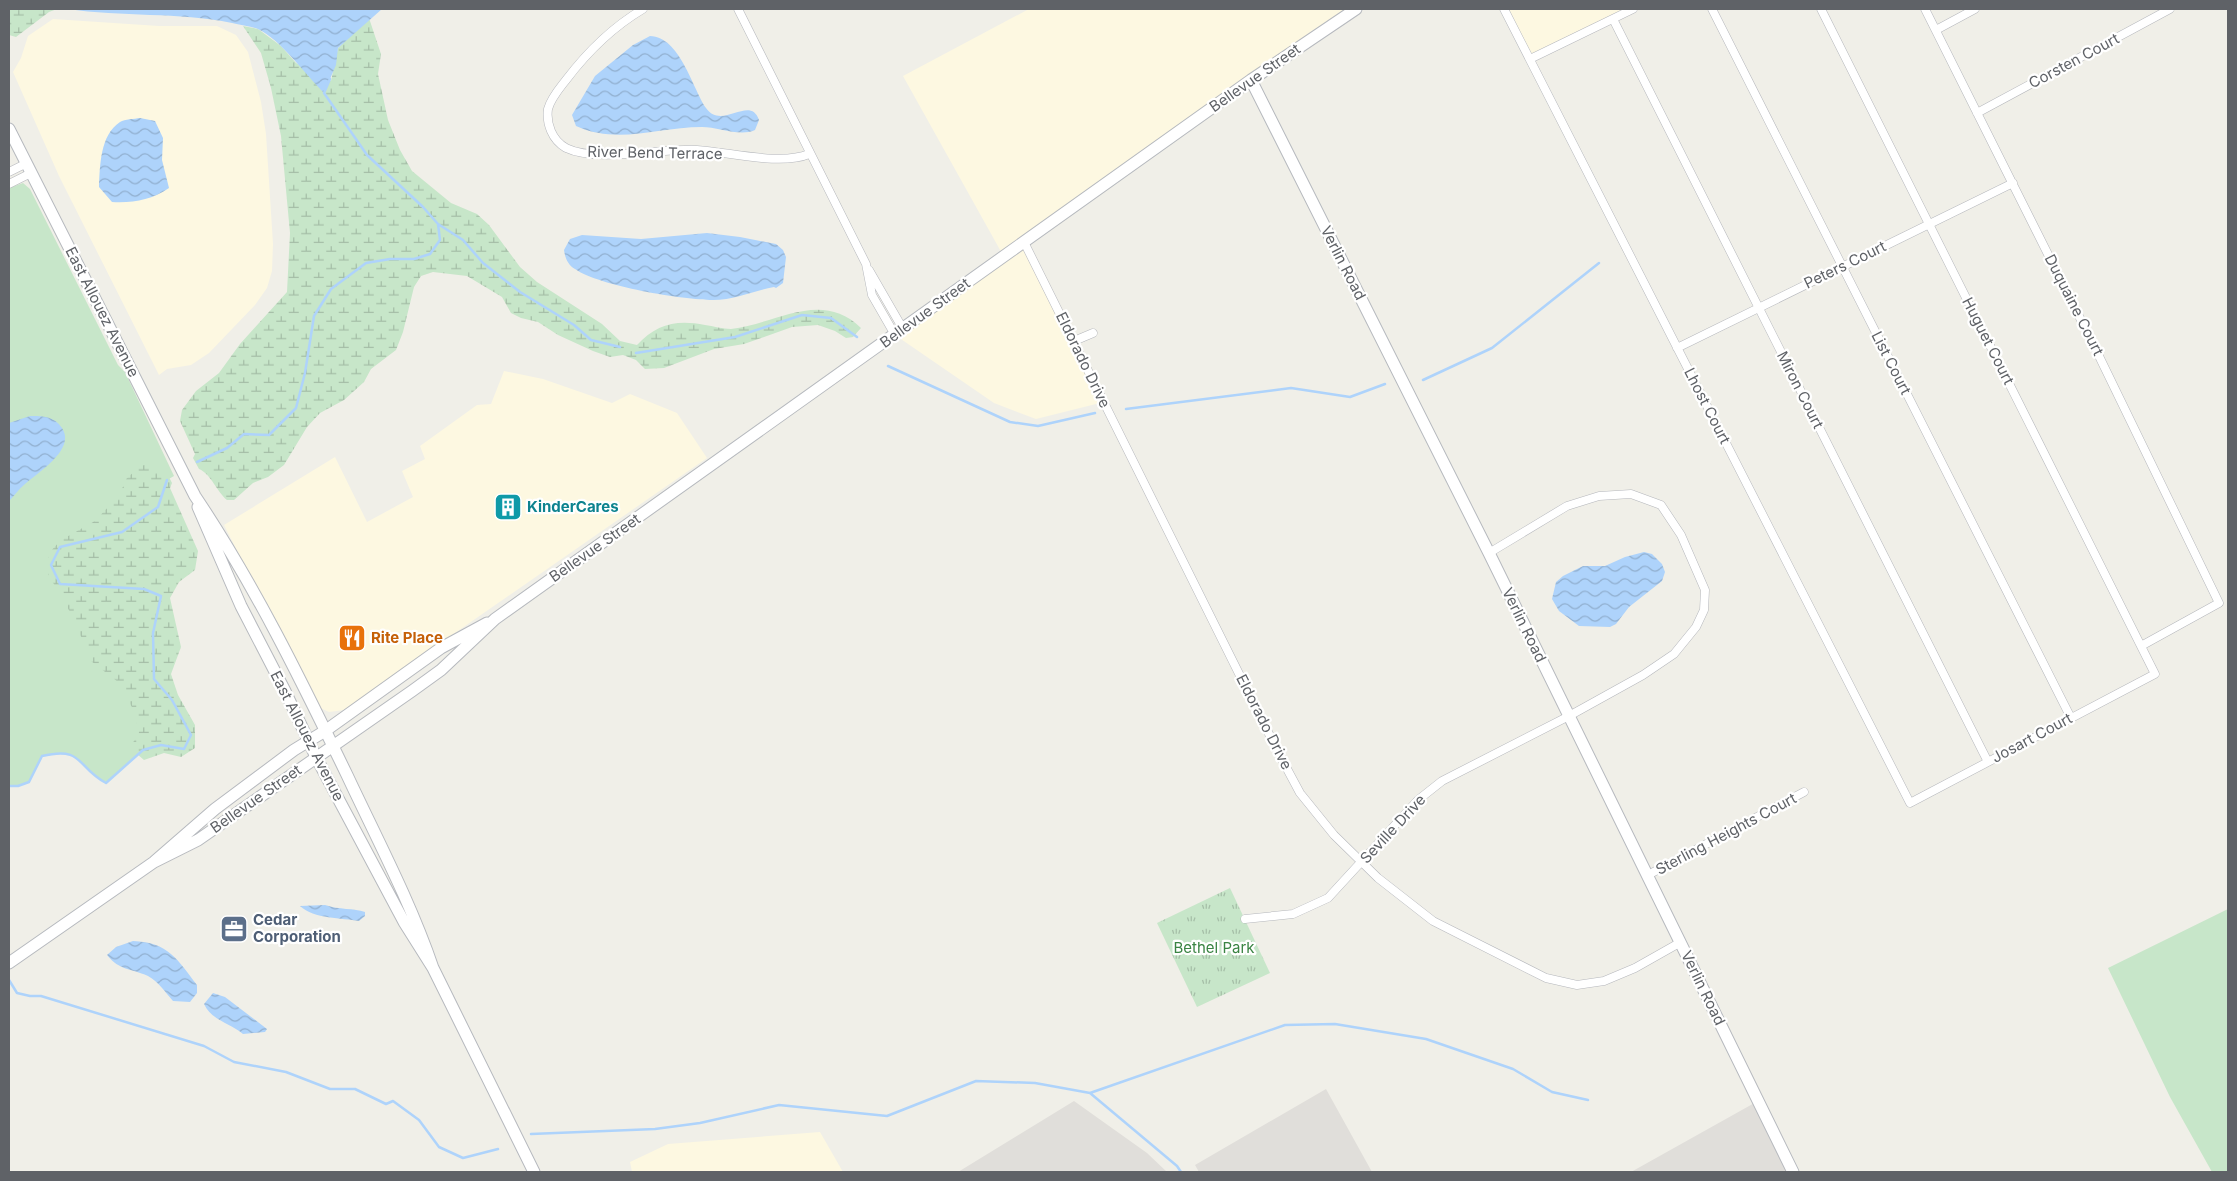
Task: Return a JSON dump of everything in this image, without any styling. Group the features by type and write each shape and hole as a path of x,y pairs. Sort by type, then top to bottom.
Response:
{"street":[{"name":"River Bend Terrace","path":"643,9 611,30 584,55 552,98 548,110 548,124 554,138 565,148 582,152 610,154 697,150 783,159 798,159 809,154"},
{"path":"738,9 809,154 866,264 872,295 899,332"},
{"name":"Bellevue Street","path":"154,862 198,840 333,747 441,670 496,619 1251,80 1356,9"},
{"name":"Lhost Court","path":"1504,9 1910,803"},
{"path":"1530,59 1633,9"},
{"name":"List Court","path":"1712,9 2071,718"},
{"name":"Huguet Court","path":"1821,9 2155,674"},
{"name":"Duquaine Court","path":"1925,9 2098,354 2219,603 2141,646"},
{"path":"1936,30 1975,9"},
{"name":"Corsten Court","path":"1978,113 2170,9"},
{"name":"Miron Court","path":"1613,19 1988,762"},
{"name":"Verlin Road","path":"1251,80 1489,553 1793,1172"},
{"name":"East Allouez Avenue","path":"9,129 195,496 219,532 255,596 325,731 407,900 433,968 534,1172"},
{"path":"9,172 29,168"},
{"path":"9,184 29,168"},
{"name":"Peters Court","path":"1678,348 2012,183"},
{"name":"Eldorado Drive","path":"1024,242 1300,793 1334,835 1378,878 1433,921 1546,978 1577,985 1604,981 1635,968 1681,942"},
{"path":"1074,341 1093,333"},
{"name":"Seville Drive","path":"1245,919 1293,914 1328,898 1418,800 1442,781 1621,688 1674,654 1696,627 1704,610 1705,590 1685,544 1661,505 1631,494 1599,496 1567,506 1489,553"},
{"name":"East Allouez Avenue","path":"195,496 204,524 241,606 285,691 316,757 404,922 433,968"},
{"name":"Bellevue Street","path":"9,964 154,862 215,809 309,741 441,648 496,619"},
{"name":"Josart Court","path":"1910,803 2155,674"},
{"name":"Sterling Heights Court","path":"1648,875 1804,792"}],"shaded area":[{"path":"1029,9 1356,9 1025,242 1104,402 1036,419 994,403 895,335 1004,257 903,76"},
{"path":"1504,9 1633,9 1530,59"},
{"path":"53,19 159,26 217,26 236,35 248,52 261,102 266,134 273,244 272,271 267,288 255,305 209,353 191,365 167,369 159,375 59,176 13,72 21,58 28,36"},
{"path":"504,371 543,379 612,403 630,394 677,413 707,458 344,710 329,712 316,706 224,525 335,457 367,522 413,497 402,471 425,459 420,446 477,405 491,404"},
{"path":"1326,1089 1372,1172 1199,1172 1195,1165"},
{"path":"1074,1101 1147,1153 1167,1172 958,1172"},
{"path":"1758,1101 1793,1172 1631,1172"},
{"path":"820,1132 843,1172 632,1172 630,1162 668,1144"}],"green space":[{"path":"9,9 57,9 49,12 16,37 9,35"},
{"path":"369,18 381,54 378,74 388,120 400,150 412,171 451,203 477,214 489,225 520,267 537,282 602,324 620,341 637,345 659,328 676,323 695,323 731,329 798,312 814,310 830,311 846,317 861,328 853,337 846,338 835,331 818,325 792,327 744,344 714,349 664,368 645,369 636,360 623,355 610,357 593,351 558,335 538,322 521,318 511,313 502,297 467,276 433,272 421,276 414,287 403,332 396,350 371,369 364,382 344,400 320,413 307,427 284,465 268,477 253,483 234,500 227,500 207,475 199,469 193,458 195,454 180,421 182,410 196,391 219,373 240,344 287,292 290,233 281,136 271,88 261,53 243,26 258,29 281,46 296,63 331,81 338,48"},
{"path":"9,183 12,187 23,183 30,189 118,365 125,372 174,476 167,480 144,589 143,750 106,783 96,777 73,756 56,754 42,756 29,782 18,786 9,786"},
{"path":"157,462 162,471 167,473 172,483 170,488 198,551 195,570 179,582 170,598 181,647 171,674 178,695 195,725 195,748 181,757 164,753 144,760 130,748 139,732 133,709 118,682 91,661 73,617 48,574 49,553 61,540 95,521 120,494 126,479 140,466"},
{"name":"Bethel Park","path":"1230,888 1270,973 1197,1007 1157,923"},
{"path":"2228,909 2228,1172 2212,1172 2170,1097 2108,968"}],"water":[{"path":"67,9 382,9 338,48 336,65 324,93 284,49 266,34 255,28 191,17"},
{"path":"650,36 660,39 669,45 677,54 706,108 713,114 720,116 749,110 755,113 759,120 755,130 736,132 702,127 623,135 607,134 576,126 572,115 595,76 633,45"},
{"path":"140,118 155,121 163,138 162,160 169,188 142,200 112,202 99,187 102,152 105,143 113,128 120,122"},
{"path":"707,233 776,244 783,250 786,257 783,283 776,288 721,300 663,295 603,281 587,275 570,265 564,250 570,239 582,235 641,239"},
{"path":"30,416 52,419 59,424 65,436 64,444 60,452 47,467 23,486 9,501 9,423"},
{"path":"1644,552 1652,554 1662,564 1665,572 1662,581 1629,607 1616,624 1610,627 1579,626 1559,611 1552,599 1556,582 1563,576 1583,566 1605,566 1625,557"},
{"path":"325,905 365,912 365,916 359,921 320,916 300,906"},
{"path":"133,941 155,945 164,949 178,960 197,985 197,993 190,1002 173,1001 152,978 121,967 107,955 116,947"},
{"path":"213,993 225,997 267,1029 265,1032 243,1034 216,1018 204,1004"}],"waterway":[{"path":"197,462 227,448 244,434 269,435 296,408 305,373 314,316 331,289 366,263 390,259 414,259 430,254 440,240 438,224 423,207 367,155 324,93 330,79"},
{"path":"438,224 463,240 483,263 520,292 574,325 591,340 620,347"},
{"path":"1423,380 1492,348 1599,263"},
{"path":"636,353 735,337 802,315 831,318 857,337"},
{"path":"888,366 1010,422 1038,426 1095,413"},
{"path":"1126,409 1291,388 1350,397 1385,384"},
{"path":"9,786 18,786 29,782 42,756 56,754 73,756 96,777 106,783 143,750 161,745 184,749 191,735 172,700 154,679 153,633 161,596 144,589 60,584 51,565 60,547 122,532 158,507 167,480"},
{"path":"9,980 17,993 41,996 204,1046 234,1062 286,1072 330,1089 355,1089 386,1104 393,1101 419,1120 439,1147 463,1158 498,1149"},
{"path":"1090,1093 1285,1025 1335,1024 1426,1039 1513,1069 1552,1092 1588,1100"},
{"path":"531,1134 655,1129 700,1123 779,1105 887,1116 976,1081 1035,1083 1090,1093 1177,1166 1181,1172"}],"place":[{"name":"KinderCares","path":"508,507"},
{"name":"Rite Place","path":"352,638"},
{"name":"Cedar Corporation","path":"234,929"}]}
